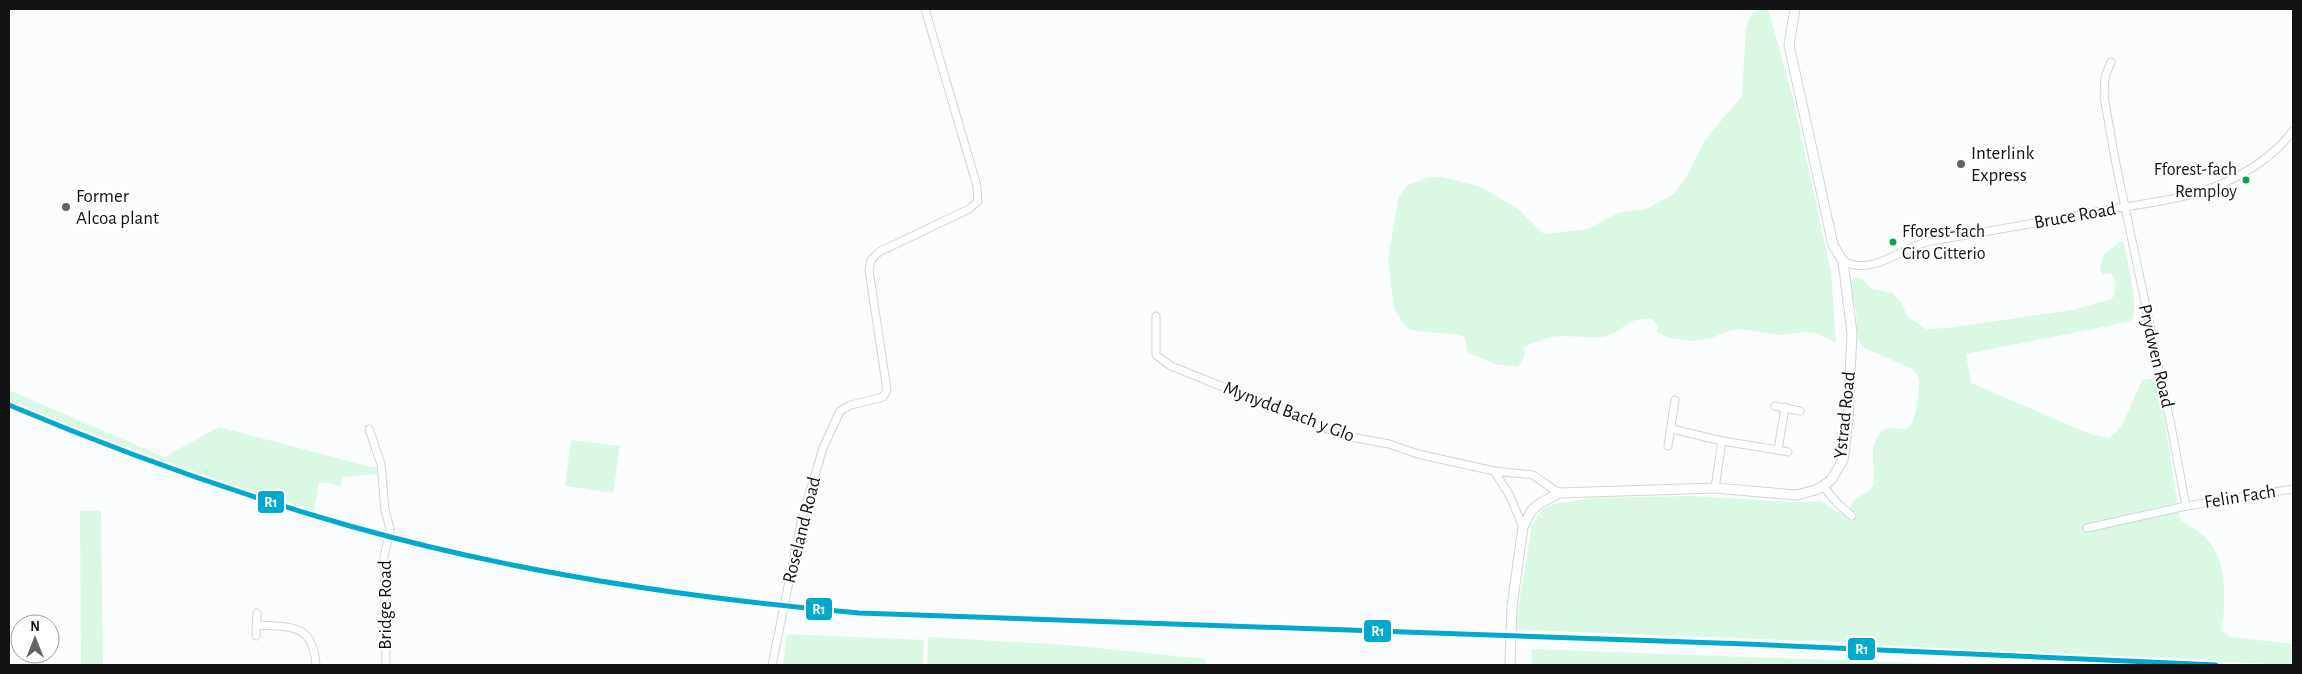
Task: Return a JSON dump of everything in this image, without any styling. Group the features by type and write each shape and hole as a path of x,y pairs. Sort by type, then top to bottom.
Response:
{"street":[{"name":"Roseland Road","path":"772,665 802,518 823,448 840,411 851,405 883,397 887,390 869,270 871,260 879,252 969,209 978,201 977,186 925,9"},
{"name":"Ystrad Road","path":"1795,9 1789,37 1791,54 1833,244 1843,261 1852,333 1848,420 1842,460 1838,470 1823,486"},
{"name":"Prydwen Road","path":"2111,62 2105,78 2104,97 2124,207 2186,506"},
{"name":"Bruce Road","path":"1843,261 1859,267 1869,266 1924,243 2124,207 2190,193 2230,180 2269,155 2293,131"},
{"name":"Mynydd Bach y Glo","path":"1156,316 1156,355 1171,366 1345,436 1389,444 1418,454 1494,471 1533,475 1559,493"},
{"path":"1668,446 1672,430 1675,400"},
{"path":"1775,406 1800,411"},
{"path":"1778,450 1785,408"},
{"name":"Bridge Road","path":"369,428 381,464 385,510 390,529 384,557 386,665"},
{"path":"1672,430 1788,452"},
{"path":"1715,488 1722,441"},
{"path":"1494,471 1510,494 1523,527"},
{"path":"1510,665 1512,606 1523,527 1532,510 1559,493 1715,488 1796,495 1816,490 1823,486 1838,504 1852,516"},
{"name":"Felin Fach","path":"2087,528 2186,506 2293,489"},
{"path":"256,636 257,613"},
{"path":"256,626 294,627 304,632 310,638 315,652 316,665"}],"green space":[{"path":"1761,9 1768,9 1793,98 1831,272 1836,343 1816,333 1805,332 1781,335 1739,329 1725,332 1712,338 1692,341 1669,338 1657,332 1657,325 1652,319 1643,319 1630,322 1613,334 1606,336 1551,337 1525,346 1524,357 1518,367 1495,364 1468,353 1464,336 1407,329 1394,309 1388,259 1399,196 1408,185 1430,177 1443,177 1481,187 1518,209 1544,234 1588,229 1618,213 1646,209 1674,194 1688,174 1705,140 1742,96 1746,28 1752,13"},
{"path":"2121,241 2124,243 2132,282 2133,319 2128,322 1966,354 1971,383 2090,434 2109,438 2125,420 2143,380 2155,378 2159,385 2180,519 2203,535 2210,543 2222,569 2224,612 2221,625 2222,631 2230,637 2293,644 2293,665 2014,653 1838,642 1522,630 1515,627 1532,525 1543,509 1553,504 1592,498 1693,496 1794,502 1821,501 1841,514 1846,513 1856,498 1869,491 1874,485 1873,452 1876,439 1883,430 1891,428 1906,429 1909,427 1914,419 1919,379 1913,369 1864,348 1858,341 1856,311 1850,286 1852,280 1857,278 1863,279 1871,289 1892,293 1900,301 1908,317 1926,329 1948,328 2072,310 2112,299 2115,286 2113,276 2111,273 2103,274 2100,269 2104,254"},
{"path":"9,390 164,457 219,427 377,467 378,474 342,477 341,486 319,482 313,516 160,464 46,421 9,405"},
{"path":"571,440 620,446 613,493 565,486"},
{"path":"80,511 101,511 103,665 81,665"},
{"path":"787,634 924,640 923,665 783,665"},
{"path":"928,637 1068,645 1205,659 1207,665 927,665"},
{"path":"1531,649 1967,665 1532,665"}],"transit line":[{"name":"R1","path":"9,405 178,471 263,500 412,543 602,582 731,600 859,613 1746,644 2216,665"}],"place":[{"name":"Interlink Express","path":"1961,164"},
{"name":"Fforest-fach Remploy","path":"2246,180"},
{"name":"Former Alcoa plant","path":"66,207"},
{"name":"Fforest-fach Ciro Citterio","path":"1893,242"}]}
